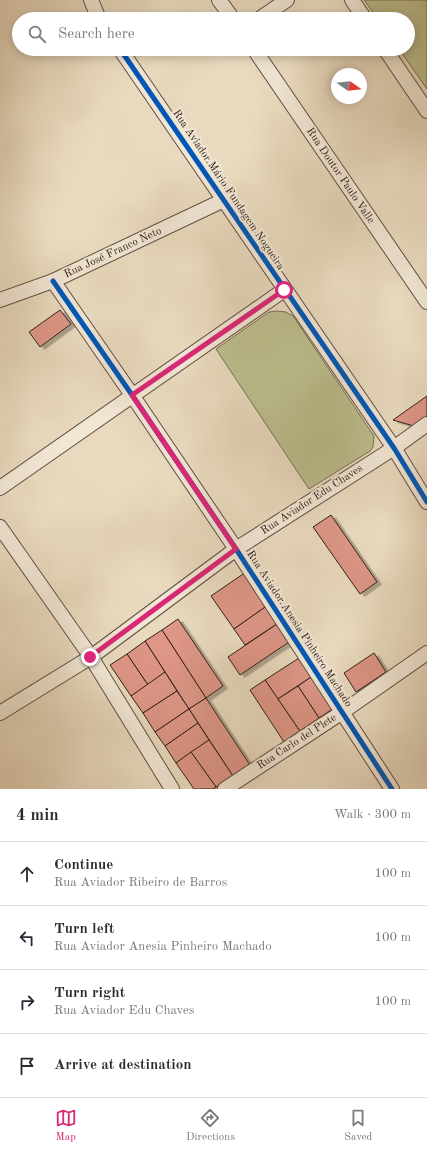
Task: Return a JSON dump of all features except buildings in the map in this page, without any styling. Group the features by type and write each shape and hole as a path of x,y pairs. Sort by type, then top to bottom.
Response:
{"street":[{"path":"91,0 96,12"},
{"path":"219,0 228,12"},
{"path":"269,12 287,0"},
{"path":"352,0 360,12"},
{"name":"Rua Aviador Mário Fundagem Nogueira","path":"125,56 284,290 394,448 427,502"},
{"name":"Rua Doutor Paulo Valle","path":"259,56 427,302"},
{"path":"391,56 427,111"},
{"name":"Rua José Franco Neto","path":"0,300 53,281 224,200"},
{"name":"Rua Aviador Anesia Pinheiro Machado","path":"53,281 236,549 341,713 392,789"},
{"path":"0,488 284,290"},
{"name":"Rua Aviador Edu Chaves","path":"0,712 90,657 236,549 394,448 427,424"},
{"path":"0,527 90,657 172,789"},
{"name":"Rua Carlo del Plete","path":"225,789 341,713 427,653"}],"green space":[{"path":"364,0 427,0 427,89 404,56 415,56 415,12 373,12"},
{"path":"269,312 286,312 293,316 374,436 373,447 370,451 309,489 216,349"}],"cycle path":[{"path":"125,56 394,448 427,502"},
{"path":"53,281 236,549 392,789"}],"route":[{"path":"90,657 236,549 132,395 284,290"}]}
